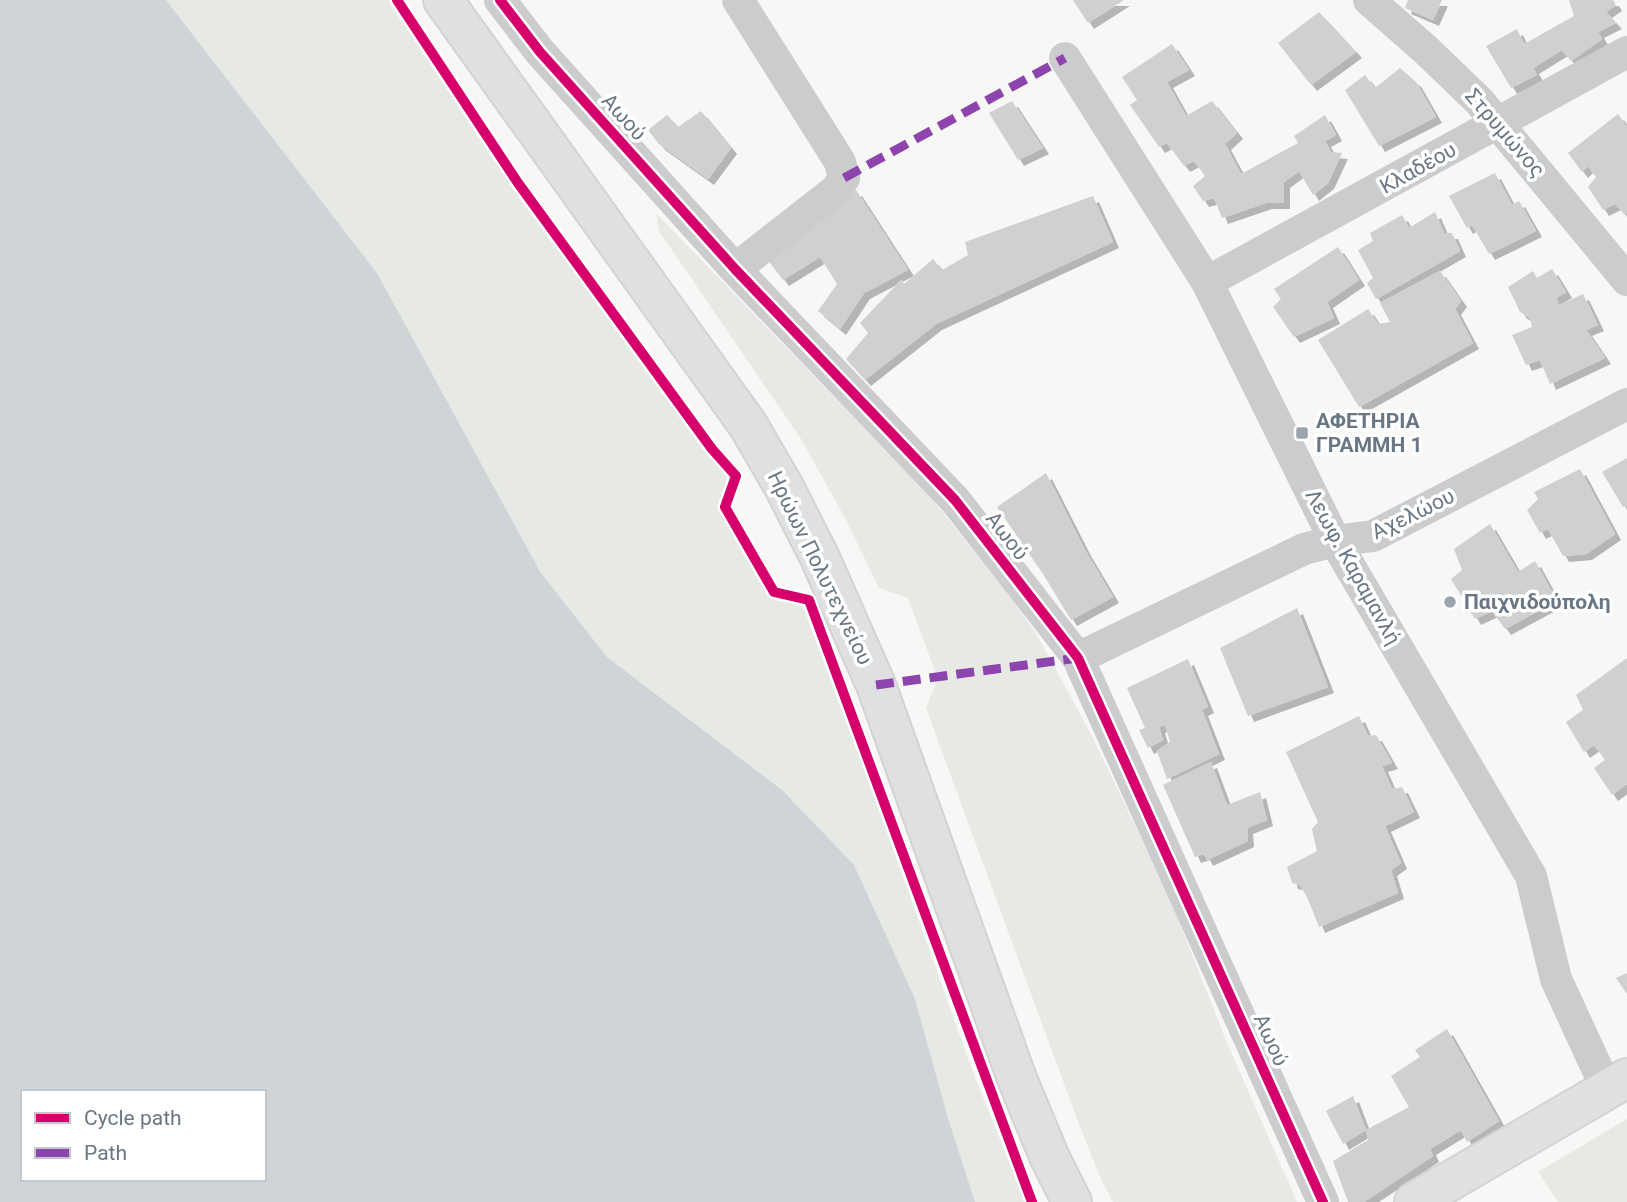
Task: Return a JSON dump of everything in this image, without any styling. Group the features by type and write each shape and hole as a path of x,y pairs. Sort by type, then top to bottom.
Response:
{"main road":[{"name":"Ηρώων Πολυτεχνείου","path":"443,0 707,366 748,425 784,487 852,627 876,685 1016,1076 1049,1156 1072,1202"},
{"path":"1414,1202 1617,1084"}],"street":[{"name":"Αωού","path":"500,0 546,60 735,270 955,500 1078,658 1323,1202"},
{"path":"735,270 836,190 844,178 840,162 738,0"},
{"name":"Στρυμώνος","path":"1369,0 1453,75 1499,124 1627,280"},
{"name":"Κλαδέου","path":"1207,282 1627,52"},
{"name":"Λεωφ. Καραμανλή","path":"1065,58 1207,282 1335,541 1531,876 1556,979 1617,1084"},
{"name":"Αχελώου","path":"1078,658 1304,549 1335,541 1373,536 1627,404"}],"shaded area":[{"path":"0,0 166,0 377,273 541,573 607,657 782,790 854,865 915,999 975,1202 0,1202"},
{"path":"166,0 397,0 478,119 730,472 723,494 770,583 797,591 866,772 971,1067 1025,1202 975,1202 915,999 782,790 607,657 541,573 377,273"},
{"path":"656,213 928,494 1011,597 1038,637 1091,734 1168,894 1227,1043 1297,1202 1113,1202 1077,1119 926,708 938,679 908,598 879,588 845,518 801,439 659,231"},
{"path":"1627,1119 1627,1202 1558,1202 1538,1172"}],"building":[{"path":"1073,0 1124,0 1088,23"},
{"path":"1408,0 1442,0 1433,20 1405,8"},
{"path":"1569,0 1613,0 1616,5 1606,12 1616,23 1598,32 1602,39 1571,61 1562,50 1533,68 1537,75 1511,88 1486,46 1517,29 1524,44 1574,16"},
{"path":"1319,12 1356,52 1311,85 1278,43"},
{"path":"1172,44 1189,70 1167,82 1186,116 1212,101 1237,133 1225,144 1241,174 1298,143 1294,136 1325,115 1336,135 1325,141 1331,152 1342,153 1328,183 1313,195 1299,171 1284,182 1284,203 1266,203 1222,218 1214,198 1203,201 1193,186 1205,176 1194,161 1184,166 1167,143 1159,147 1130,105 1137,100 1122,77"},
{"path":"1400,68 1416,82 1436,117 1379,146 1345,90 1365,75 1375,88"},
{"path":"1012,101 1043,148 1018,160 989,113"},
{"path":"701,111 731,148 708,179 659,144 648,130 667,115 678,127"},
{"path":"1618,114 1627,127 1625,215 1615,204 1603,210 1588,187 1596,177 1588,166 1582,172 1568,153"},
{"path":"1495,173 1512,205 1519,201 1536,231 1489,254 1472,225 1467,228 1449,196"},
{"path":"856,190 908,270 864,293 840,329 818,311 837,284 820,257 783,280 767,259"},
{"path":"1093,196 1113,242 936,324 865,380 846,359 868,333 860,323 901,280 904,284 933,259 942,270 968,255 965,242"},
{"path":"1435,212 1444,233 1452,233 1460,251 1376,299 1367,283 1373,278 1358,250 1373,241 1370,233 1402,215 1409,228"},
{"path":"1338,247 1359,280 1327,302 1334,318 1294,337 1273,307 1281,299 1274,289"},
{"path":"1552,269 1566,292 1556,298 1559,305 1583,294 1598,325 1586,330 1605,358 1550,384 1540,360 1526,365 1512,335 1532,327 1530,318 1520,312 1508,287 1533,271 1537,278"},
{"path":"1440,271 1461,301 1455,309 1473,343 1359,407 1318,340 1368,309 1378,324 1390,322 1380,303"},
{"path":"1627,458 1627,505 1623,507 1602,472"},
{"path":"1580,469 1615,534 1586,554 1563,556 1548,529 1540,533 1527,510 1538,499 1534,492"},
{"path":"1046,473 1085,550 1113,597 1071,620 997,507"},
{"path":"1490,524 1518,572 1535,561 1557,601 1505,629 1492,611 1475,619 1451,579 1462,570 1454,549"},
{"path":"1297,608 1328,687 1248,716 1220,648"},
{"path":"1627,658 1627,784 1612,795 1594,768 1605,760 1594,745 1584,752 1566,722 1583,710 1576,695"},
{"path":"1188,659 1208,707 1202,710 1219,754 1167,779 1157,751 1170,742 1165,725 1159,727 1163,740 1148,748 1139,730 1145,728 1127,688"},
{"path":"1359,716 1368,736 1376,735 1392,763 1382,766 1392,789 1402,787 1414,812 1385,826 1401,863 1391,870 1398,893 1319,927 1308,899 1300,885 1292,883 1287,867 1317,851 1312,829 1318,822 1286,752"},
{"path":"1211,762 1227,805 1260,792 1267,820 1247,828 1248,841 1207,860 1204,854 1195,857 1163,785"},
{"path":"1627,973 1627,994 1616,978"},
{"path":"1447,1029 1499,1121 1467,1142 1461,1130 1430,1149 1433,1156 1364,1202 1348,1202 1333,1161 1368,1140 1366,1130 1409,1107 1391,1076 1420,1057 1415,1050"},
{"path":"1353,1096 1366,1130 1343,1144 1326,1111"}],"marked path":[{"path":"844,178 1065,58"},
{"path":"876,685 1078,658"}],"cycle path":[{"path":"397,0 518,183 712,449 736,476 725,507 774,592 809,600 1032,1202"},
{"path":"500,0 540,52 735,269 955,500 1078,658 1323,1202"}],"place":[{"name":"ΑΦΕΤΗΡΙΑ ΓΡΑΜΜΗ 1","path":"1302,433"},
{"name":"Παιχνιδούπολη","path":"1450,602"}]}
